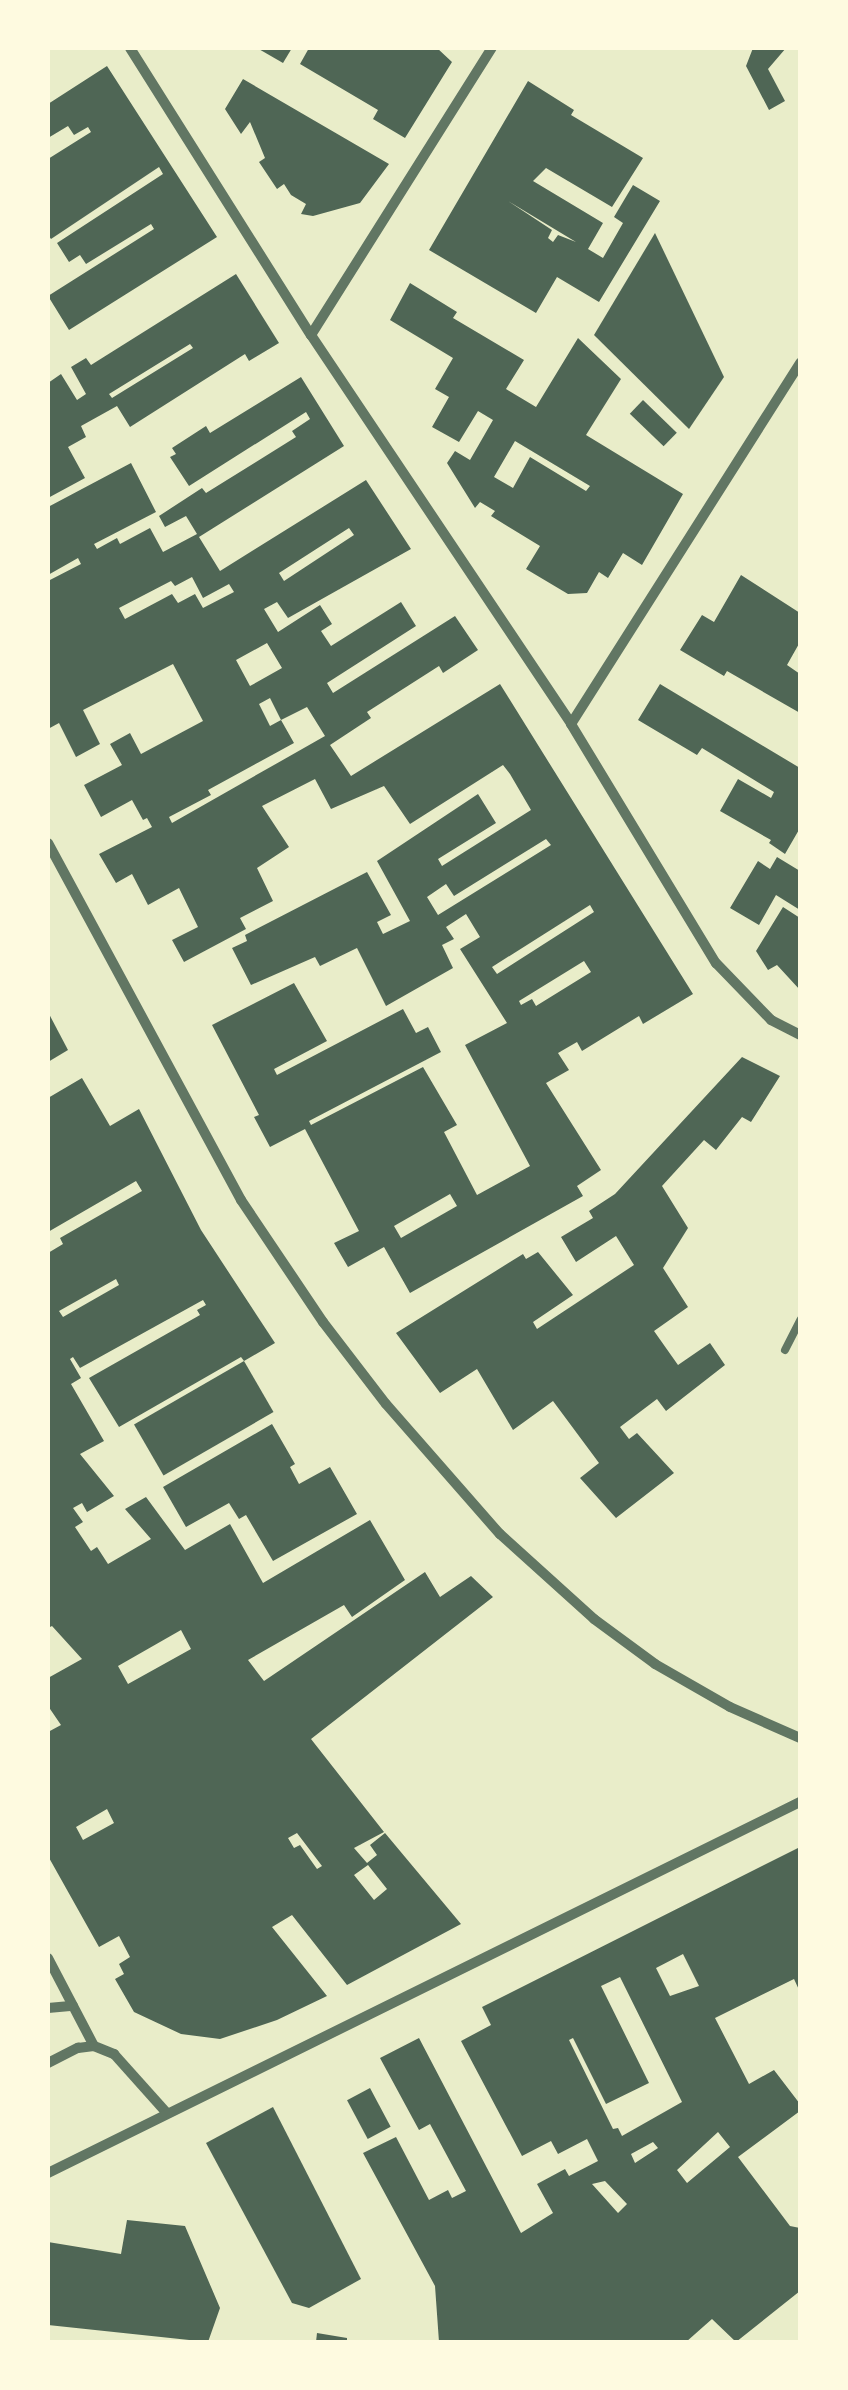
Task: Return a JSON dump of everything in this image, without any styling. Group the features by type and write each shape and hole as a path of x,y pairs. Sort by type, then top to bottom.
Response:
{"street":[{"path":"130,48 310,335 571,724 716,963 771,1020 800,1035"},
{"path":"310,335 492,48"},
{"path":"571,724 800,364"},
{"path":"48,843 241,1200 323,1322 386,1404 500,1534 594,1619 655,1664 730,1706 800,1738"},
{"path":"48,2173 165,2111 800,1802"},
{"path":"48,1958 94,2046 129,2066 165,2111"},
{"path":"48,2008 73,2006"},
{"path":"48,2063 67,2051 94,2046"}],"lane":[{"path":"785,1350 800,1320"}],"building":[{"path":"257,48 292,48 283,63"},
{"path":"309,48 437,48 452,62 405,138 373,119 378,110 300,64"},
{"path":"753,48 786,48 768,69 785,101 769,110 746,66"},
{"path":"107,66 217,237 69,330 48,296 154,229 151,224 86,264 80,255 69,262 57,243 163,174 159,167 51,239 48,235 48,159 91,132 88,127 74,135 68,126 48,138 48,104"},
{"path":"243,79 389,164 360,203 313,216 301,214 306,204 291,195 284,184 277,189 259,162 265,158 250,122 241,134 225,109"},
{"path":"528,81 574,110 571,115 643,158 612,207 546,168 533,181 603,223 588,249 603,258 623,223 614,217 633,185 660,201 599,302 557,277 536,313 429,250","holes":["508,201 576,242 558,235 553,242 548,238 552,230"]},
{"path":"655,233 724,377 689,429 594,335"},
{"path":"236,274 279,343 249,361 245,354 130,427 117,406 81,426 86,437 68,447 85,478 48,498 48,383 61,374 77,400 86,394 71,367 86,358 91,365","holes":["190,344 193,348 112,398 109,394"]},
{"path":"410,283 457,312 453,318 524,360 506,389 536,407 578,338 621,379 586,435 683,494 642,565 623,553 608,578 599,572 587,593 568,594 526,569 540,546 491,516 495,511 480,502 475,508 447,463 455,451 470,460 493,420 478,411 459,442 432,427 449,397 435,389 453,358 390,320","holes":["515,441 590,486 586,491 530,457 513,488 494,477"]},
{"path":"301,377 344,446 199,537 220,571 366,480 411,549 288,618 277,602 264,609 278,632 320,605 332,624 321,631 331,646 401,602 416,626 327,683 333,693 455,616 478,650 443,673 439,666 367,712 371,718 330,745 351,776 500,684 693,994 643,1024 639,1016 582,1051 577,1042 558,1053 569,1070 546,1083 601,1170 577,1186 583,1196 410,1293 384,1247 348,1267 334,1243 359,1231 305,1129 270,1147 254,1117 259,1115 212,1025 294,983 327,1041 274,1069 277,1075 403,1009 416,1033 428,1027 441,1052 309,1121 311,1125 423,1067 457,1125 444,1132 477,1195 530,1166 465,1045 507,1023 460,949 480,937 466,914 446,927 454,939 442,945 453,968 386,1006 357,948 320,966 315,957 251,985 232,948 247,941 245,935 367,872 391,915 377,922 383,934 410,921 377,861 478,794 496,823 438,859 442,866 531,810 503,765 410,824 384,786 331,809 315,779 262,806 289,847 257,868 273,901 240,918 246,929 184,962 172,940 198,927 179,888 148,905 132,874 116,883 99,854 152,827 147,818 143,820 132,800 101,817 84,785 122,765 110,744 130,733 141,754 203,721 173,664 83,710 100,744 76,757 59,723 48,729 48,581 81,564 78,558 48,575 48,507 131,463 156,512 94,544 97,549 117,538 120,544 150,528 163,552 197,534 186,516 165,527 159,516 202,488 206,493 296,437 292,431 310,419 306,412 189,486 170,457 176,454 172,448 206,426 210,433","holes":["349,528 354,535 284,581 279,573","192,577 203,598 229,584 234,592 203,608 195,594 178,603 172,594 125,619 119,608 171,581 175,586","267,643 282,668 250,686 236,660","270,698 281,720 270,726 259,704","307,707 325,736 172,823 169,817 211,795 208,790 294,743 281,720","546,839 551,845 438,915 427,897 446,884 454,896","590,905 594,912 497,974 492,967","584,961 591,972 536,1006 532,999 521,1005 519,1001","450,1194 457,1206 401,1238 394,1226"]},
{"path":"643,400 677,433 664,446 630,414"},
{"path":"741,575 800,613 800,642 787,665 800,674 800,713 727,671 724,676 680,650 702,615 714,622"},
{"path":"660,684 800,768 800,828 785,854 769,843 771,840 720,811 738,779 771,798 774,792 702,748 697,755 638,720"},
{"path":"777,857 800,871 800,910 776,895 759,925 730,908 758,861 770,869"},
{"path":"783,907 800,918 800,990 777,965 768,970 756,951"},
{"path":"48,1012 68,1050 48,1062"},
{"path":"742,1057 780,1076 751,1122 742,1117 716,1150 704,1140 662,1186 688,1228 663,1268 688,1307 654,1331 678,1365 710,1343 725,1365 666,1411 657,1399 620,1427 629,1439 637,1433 674,1473 616,1518 580,1478 599,1463 553,1401 513,1430 477,1369 440,1393 396,1333 523,1254 526,1259 538,1252 573,1295 533,1322 537,1329 634,1265 616,1236 576,1262 561,1237 593,1218 589,1211 615,1194"},
{"path":"82,1078 110,1126 139,1109 201,1230 275,1343 244,1361 241,1357 119,1427 89,1378 200,1315 197,1310 206,1305 203,1300 80,1368 73,1357 70,1359 81,1378 71,1384 104,1441 80,1454 114,1496 87,1512 82,1503 73,1508 83,1522 75,1527 91,1551 97,1547 108,1564 151,1539 125,1509 146,1497 185,1550 230,1524 263,1583 370,1520 405,1580 352,1617 344,1605 248,1660 264,1681 425,1572 440,1597 471,1576 493,1597 311,1739 384,1832 354,1848 367,1863 377,1855 370,1845 385,1833 461,1924 347,1985 292,1915 272,1927 327,1996 277,2020 220,2039 181,2034 134,2012 115,1979 124,1974 119,1964 130,1957 119,1936 99,1947 48,1856 48,1732 61,1725 48,1706 48,1678 82,1659 52,1626 48,1628 48,1253 63,1244 60,1238 142,1191 136,1181 48,1232 48,1098","holes":["116,1279 119,1285 63,1317 59,1311","181,1630 191,1649 128,1684 118,1666","107,1809 114,1823 83,1840 76,1827","297,1833 322,1866 317,1869 300,1845 294,1848 288,1838","368,1865 387,1889 374,1900 354,1875"]},
{"path":"244,1361 274,1412 164,1476 134,1424"},
{"path":"272,1424 295,1464 290,1467 299,1484 330,1467 357,1514 273,1561 246,1515 239,1519 229,1503 186,1527 163,1487"},
{"path":"800,1847 800,1992 794,1979 715,2018 749,2084 774,2070 800,2104 800,2111 738,2157 790,2226 800,2228 800,2291 736,2342 712,2319 686,2342 439,2342 435,2286 363,2153 396,2137 429,2200 448,2190 452,2198 466,2191 430,2124 419,2130 380,2058 419,2038 521,2233 553,2213 537,2184 565,2169 569,2176 598,2161 587,2139 558,2154 551,2141 522,2156 461,2041 491,2025 482,2007","holes":["683,1954 699,1986 670,1996 656,1968","620,1977 682,2102 622,2136 618,2128 613,2129 569,2040 573,2038 606,2104 649,2083 601,1986","718,2132 730,2147 687,2183 677,2170","653,2142 658,2148 635,2163 631,2154","605,2181 627,2204 618,2213 592,2184"]},
{"path":"370,2088 391,2127 368,2139 347,2100"},
{"path":"273,2107 361,2279 309,2308 292,2303 206,2143"},
{"path":"127,2220 185,2226 220,2308 208,2342 48,2325 48,2242 121,2254"},
{"path":"317,2333 347,2338 347,2342 316,2342"}]}
